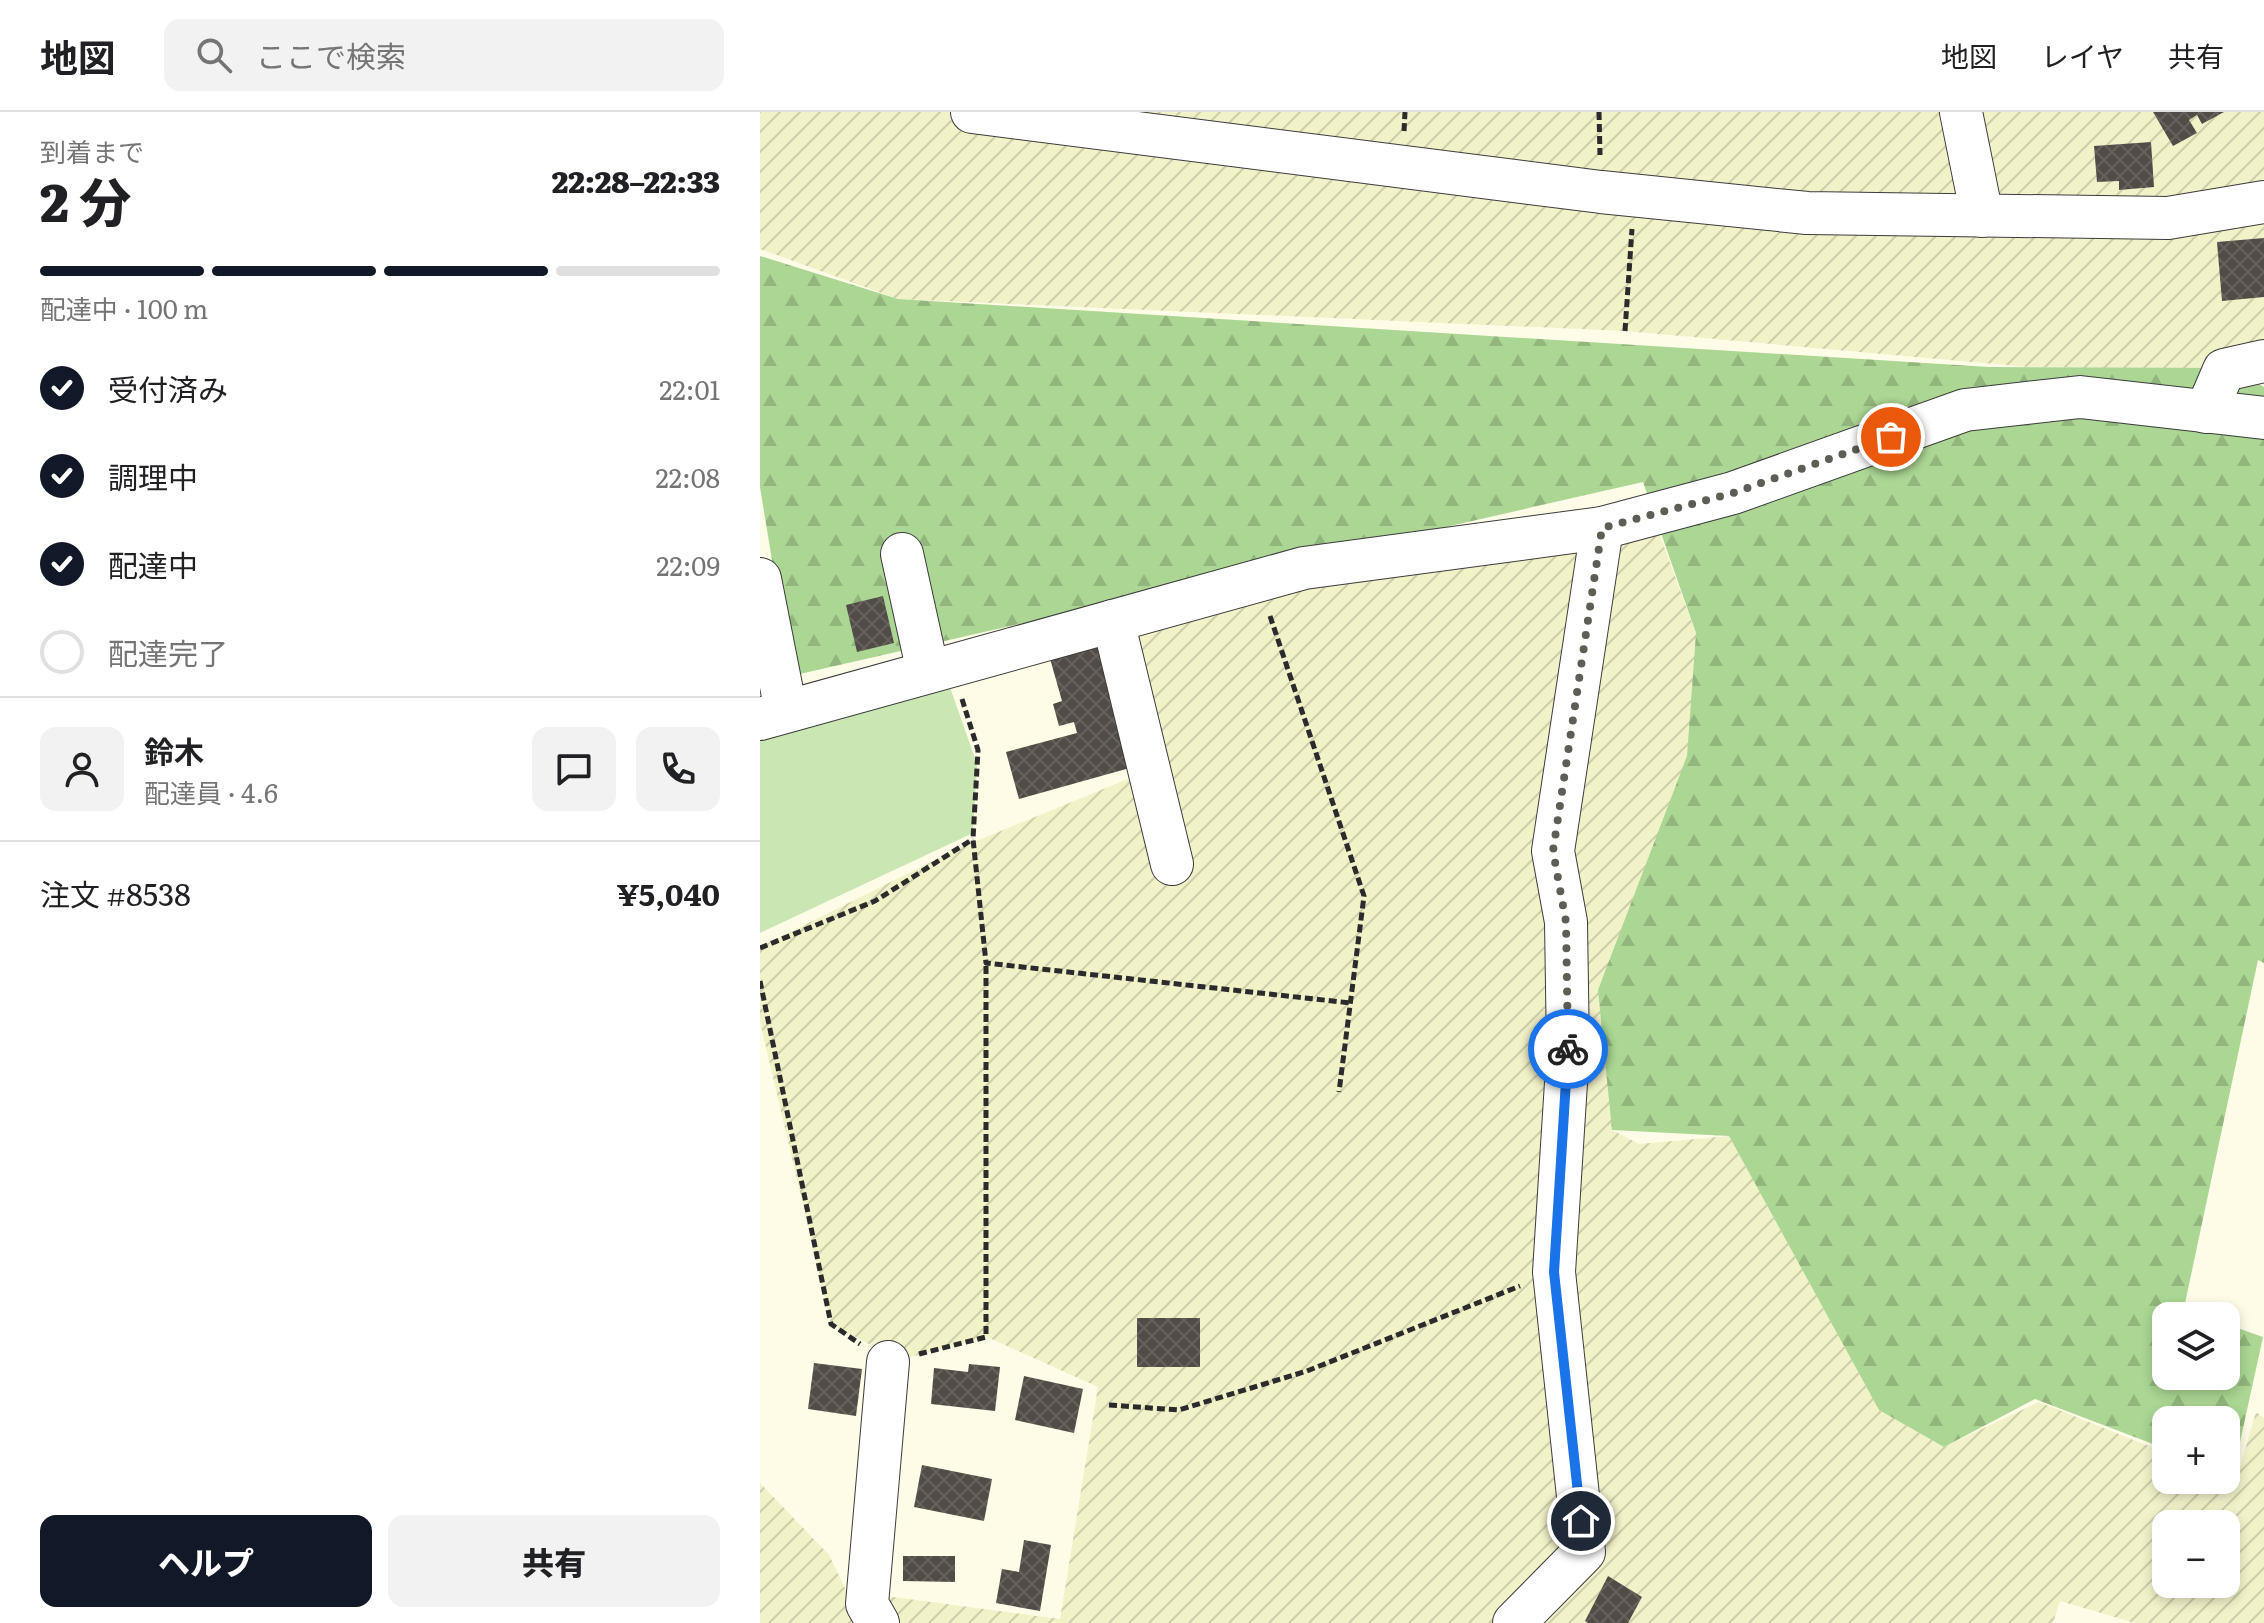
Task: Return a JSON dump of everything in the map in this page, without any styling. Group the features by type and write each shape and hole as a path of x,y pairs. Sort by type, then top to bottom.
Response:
{"street":[{"path":"1961,112 1982,216"},
{"path":"991,113 1635,196 1807,213 2168,218 2264,202"},
{"path":"2206,412 2224,370 2264,361"},
{"path":"760,579 773,715 1304,568 1602,528 1733,493 1965,410 2080,397 2264,418"},
{"path":"1514,1623 1584,1552 1554,1272 1568,1051 1566,922 1553,851 1602,528"},
{"path":"902,554 940,669"},
{"path":"1113,621 1172,864"},
{"path":"878,1623 867,1604 888,1362"}],"path":[{"path":"1625,331 1635,196"},
{"path":"1258,580 1364,896 1339,1092"},
{"path":"760,981 831,1324 888,1362 986,1337 986,963 973,839 978,750 940,669"},
{"path":"760,948 875,901 973,839"},
{"path":"986,963 1351,1003"},
{"path":"1109,1405 1179,1410 1307,1371 1554,1272"}],"green space":[{"path":"760,112 2264,112 2264,376 2224,370 2028,367 1625,331 898,299 760,249"},
{"path":"760,256 898,299 1989,367 2230,368 2264,387 2264,963 2258,960 2185,1302 2152,1302 2152,1390 2240,1390 2240,1329 2263,1337 2240,1442 2240,1406 2152,1406 2152,1444 2035,1399 1944,1447 1879,1410 1729,1136 1612,1130 1598,990 1687,756 1696,633 1643,482 791,676 760,487"},
{"path":"1652,514 1700,644 1687,756 1612,1130 1639,1144 1729,1136 1879,1410 1944,1447 2039,1402 2152,1447 2152,1494 2240,1494 2240,1467 2256,1412 2264,1418 2264,1623 2135,1623 2060,1601 2053,1623 892,1623 878,1595 1060,1619 1098,1387 987,1337 899,1360 831,1324 760,1022 760,947 959,848 1162,765 1126,617"},
{"path":"946,676 977,764 973,833 760,933 760,723"},
{"path":"760,1483 829,1555 862,1623 760,1623"}],"building":[{"path":"2153,112 2224,112 2202,124 2197,115 2189,120 2197,133 2173,146"},
{"path":"2151,142 2154,187 2119,190 2119,181 2097,182 2094,146"},
{"path":"2264,238 2264,297 2222,301 2217,242"},
{"path":"883,596 894,643 857,652 846,605"},
{"path":"1108,638 1144,764 1019,799 1006,752 1077,733 1074,722 1059,726 1053,704 1062,701 1049,655"},
{"path":"1137,1318 1200,1318 1200,1367 1137,1367"},
{"path":"814,1363 862,1369 856,1416 808,1409"},
{"path":"969,1364 1000,1367 995,1411 931,1404 934,1368 968,1372"},
{"path":"1024,1376 1083,1389 1074,1433 1015,1420"},
{"path":"922,1465 992,1479 984,1521 914,1507"},
{"path":"1024,1540 1051,1545 1040,1611 996,1603 1002,1569 1019,1572"},
{"path":"903,1556 955,1556 955,1582 903,1581"},
{"path":"1608,1576 1642,1597 1628,1623 1588,1623 1585,1621"}],"way so far":[{"path":"1568,1049 1566,922 1553,851 1602,528 1733,493 1891,437"}],"route":[{"path":"1568,1049 1554,1272 1581,1521"}]}
